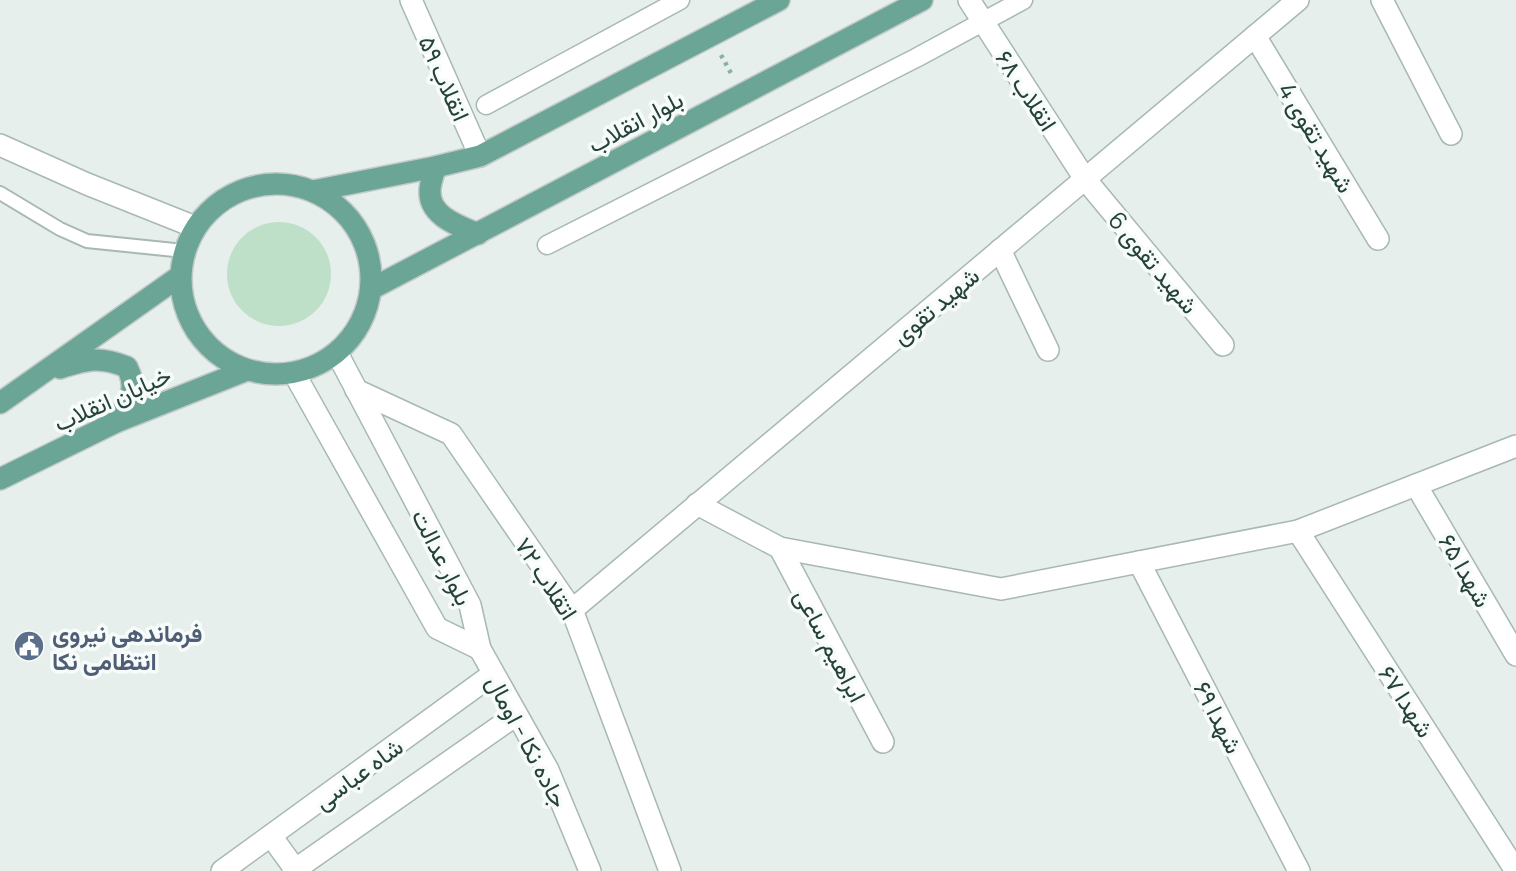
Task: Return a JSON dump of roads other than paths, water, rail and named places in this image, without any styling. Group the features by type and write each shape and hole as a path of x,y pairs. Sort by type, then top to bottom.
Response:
{"main road":[{"name":"بلوار انقلاب","path":"313,191 480,156 779,0"},
{"name":"بلوار انقلاب","path":"371,289 922,0"},
{"path":"435,167 429,192 437,211 451,223 478,234"},
{"path":"287,184 313,191 334,203 351,220 364,241 371,265 371,289 366,313 354,335 337,353 294,373 270,375 247,370 224,360 205,344 191,324 182,301 180,276 184,251 195,227 212,207 234,192 260,185 287,184"},
{"name":"خیابان انقلاب","path":"0,403 180,276"},
{"path":"43,373 88,359 108,359 127,368 134,381 131,397 116,422"},
{"name":"خیابان انقلاب","path":"0,478 116,422 247,370"}],"street":[{"name":"انقلاب ۵۹","path":"411,0 480,156"},
{"path":"486,105 680,0"},
{"name":"انقلاب ۶۸","path":"969,0 1085,179"},
{"path":"547,245 904,64 1023,0"},
{"name":"شهید تقوی","path":"572,610 1298,0"},
{"path":"1382,0 1451,134"},
{"name":"شهید تقوی 4","path":"1255,36 1378,239"},
{"path":"0,145 87,184 195,227"},
{"name":"شهید تقوی 6","path":"1085,179 1223,345"},
{"path":"1000,250 1048,349"},
{"name":"بلوار عدالت","path":"337,353 470,605 480,649"},
{"name":"بلوار عدالت","path":"294,373 437,628 480,649"},
{"name":"اتقلاب ۷۲","path":"356,390 451,434 572,610 670,871"},
{"path":"697,505 780,548 1001,589 1298,531 1516,446"},
{"name":"شهدا ۶۵","path":"1416,485 1516,655"},
{"name":"شهدا ۶۷","path":"1298,531 1516,871"},
{"name":"ابراهیم ساعی","path":"780,548 883,742"},
{"name":"شهدا ۶۹","path":"1139,562 1299,871"},
{"name":"جاده نکا - اومال","path":"480,649 548,770 590,871"},
{"name":"شاه عباسی","path":"222,871 493,674"},
{"name":"شاه عباسی","path":"294,870 516,715"},
{"path":"271,836 294,870"}],"lane":[{"path":"0,193 60,229 87,241 184,251"}],"place":[{"name":"فرماندهی نیروی انتظامی نکا","path":"29,646"}]}
